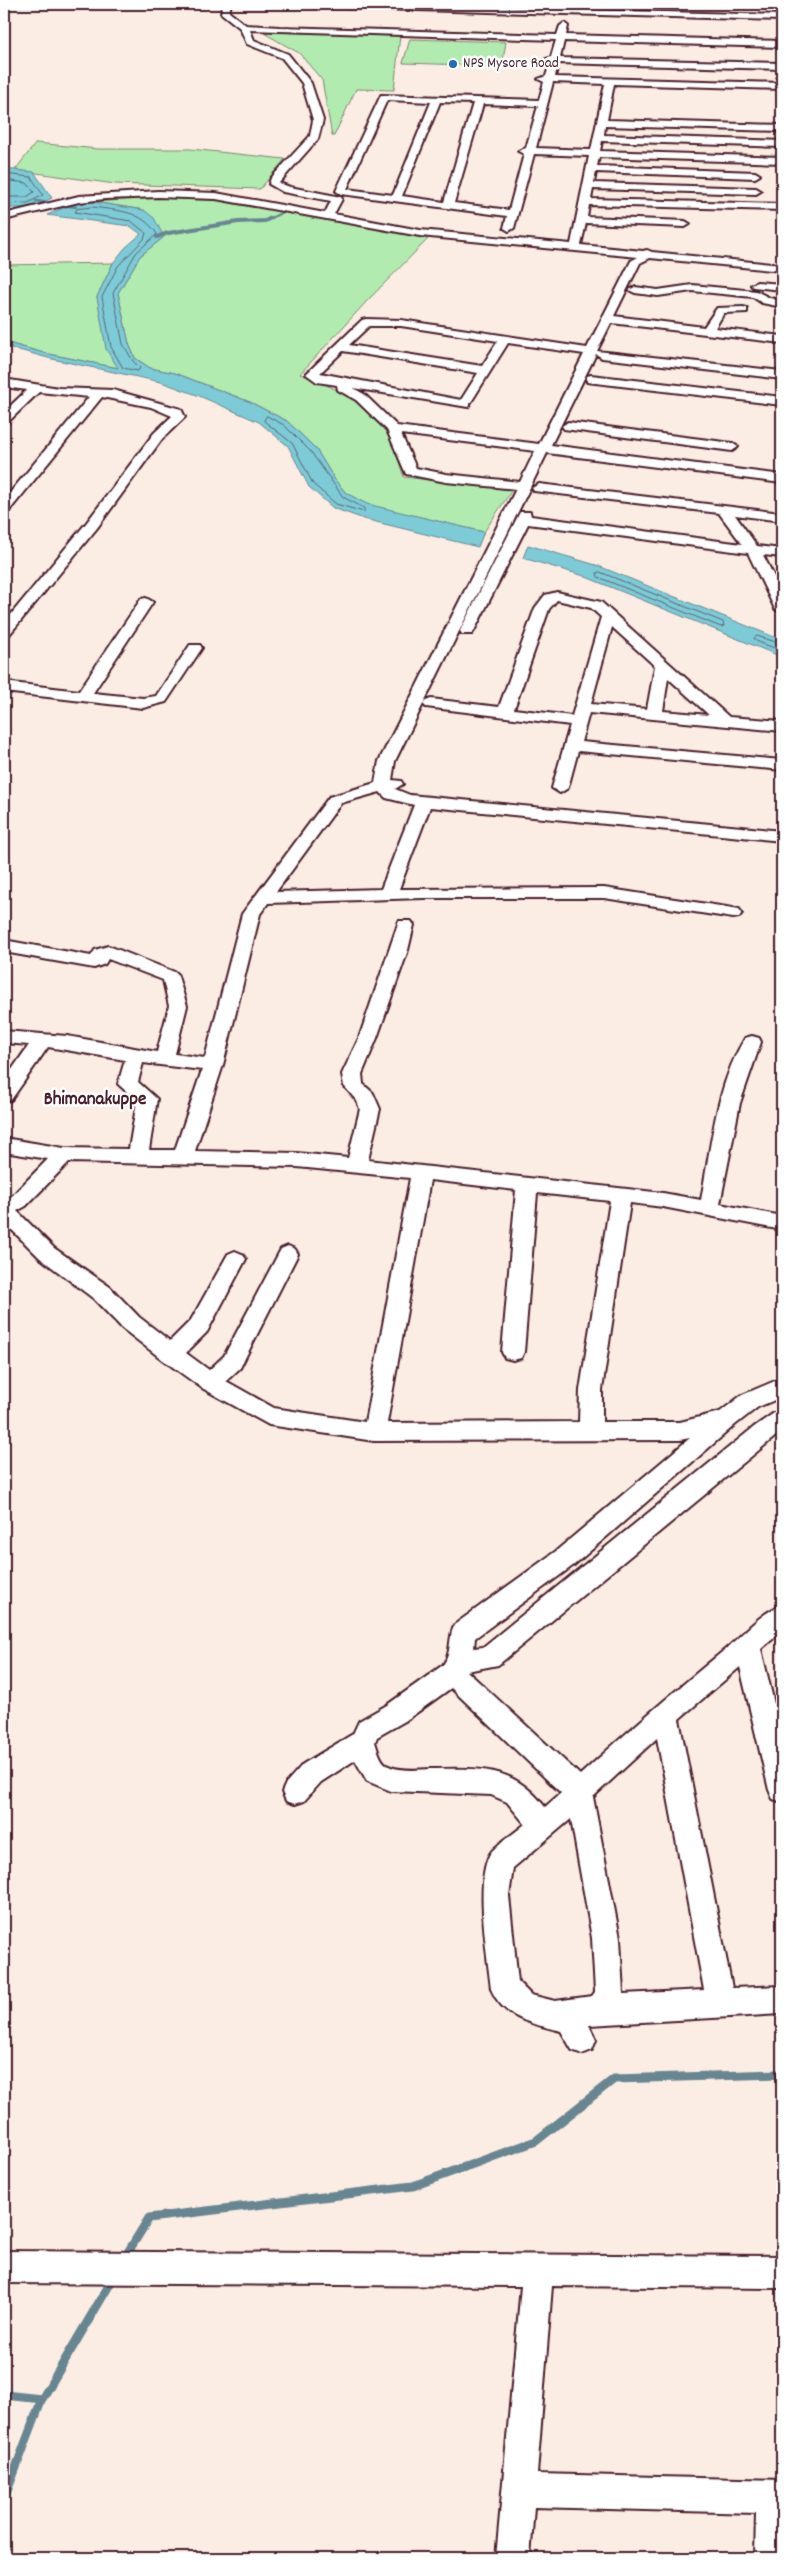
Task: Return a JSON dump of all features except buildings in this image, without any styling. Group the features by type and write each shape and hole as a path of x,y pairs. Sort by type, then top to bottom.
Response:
{"street":[{"path":"226,4 225,13 244,27 250,42 285,56 306,83 318,120 315,137 275,180 274,184 286,190 337,199 330,213"},
{"path":"257,28 269,9 566,8 620,14 782,18"},
{"path":"502,238 566,8"},
{"path":"616,39 620,14"},
{"path":"244,27 279,30 782,44"},
{"path":"552,58 782,64"},
{"path":"546,79 782,86"},
{"path":"576,245 601,123 609,109 611,96 610,81"},
{"path":"509,214 341,191 384,97 540,102"},
{"path":"396,198 437,99"},
{"path":"448,206 480,100"},
{"path":"601,123 782,128"},
{"path":"598,138 782,144"},
{"path":"526,151 782,160"},
{"path":"754,160 758,206"},
{"path":"592,169 755,175"},
{"path":"588,186 756,191"},
{"path":"43,208 56,201 90,193 163,191 226,194 410,227 576,245 645,263"},
{"path":"4,217 105,196 158,194 216,196 420,233 645,263 782,268"},
{"path":"585,202 782,207"},
{"path":"581,220 685,224"},
{"path":"550,454 614,319 636,261 645,263 782,264"},
{"path":"614,319 635,290 645,263"},
{"path":"757,285 782,287"},
{"path":"635,290 658,293 689,288 727,291 756,294 766,302 782,304"},
{"path":"725,309 727,291"},
{"path":"707,331 719,313 725,309 744,310"},
{"path":"614,319 782,340"},
{"path":"524,486 446,478 411,471 393,429 360,397 350,390 312,374 314,370 366,322 375,321 597,353 782,375"},
{"path":"321,379 464,404 505,339"},
{"path":"340,346 484,370"},
{"path":"183,1158 214,1065 251,914 335,800 391,785 397,780 399,769 431,704 499,551 524,486 550,454 568,426 591,379 597,353"},
{"path":"591,379 782,401"},
{"path":"4,383 59,392 113,394 167,408 177,412 179,417 158,436 92,525 4,632"},
{"path":"4,419 36,388"},
{"path":"4,508 99,393"},
{"path":"568,426 732,446"},
{"path":"393,429 550,454 782,479"},
{"path":"782,517 541,483 524,519 499,551 387,761 382,780 391,785 436,791 782,824"},
{"path":"723,510 754,549 777,584 782,610"},
{"path":"524,519 782,553"},
{"path":"505,712 542,608 550,598 566,596 596,605 725,721"},
{"path":"83,696 146,602"},
{"path":"560,788 608,616"},
{"path":"4,688 142,703 161,700 195,648"},
{"path":"654,715 663,664"},
{"path":"431,704 505,712 654,715 782,726"},
{"path":"572,746 782,766"},
{"path":"391,785 392,795 424,802 782,836"},
{"path":"388,894 424,802"},
{"path":"262,898 388,894 604,893 733,913"},
{"path":"356,1166 370,1109 366,1098 354,1086 352,1074 368,1038 399,950 405,925"},
{"path":"4,946 94,962 99,960 101,954 108,952 170,977 178,1006 164,1058"},
{"path":"4,1037 72,1043 136,1056 214,1065"},
{"path":"4,1095 43,1040"},
{"path":"709,1209 728,1113 746,1054 752,1042"},
{"path":"136,1056 129,1086 147,1099 138,1156"},
{"path":"4,1145 64,1155 297,1160 421,1172 663,1200 782,1223"},
{"path":"64,1155 19,1201 4,1209 47,1253 102,1292 131,1323 210,1382 269,1416 374,1432 680,1431 727,1419"},
{"path":"374,1432 421,1172"},
{"path":"513,1352 527,1185"},
{"path":"590,1432 590,1390 621,1196"},
{"path":"210,1382 232,1362 264,1304 288,1254"},
{"path":"171,1354 199,1326 235,1258"},
{"path":"456,1667 463,1633 565,1558 750,1401 782,1387"},
{"path":"295,1792 312,1773 362,1742 368,1729 396,1713 456,1667 489,1657 762,1432 782,1419"},
{"path":"582,2040 570,2019 524,2007 505,1989 495,1896 502,1861 665,1715 782,1616"},
{"path":"747,1645 782,1790"},
{"path":"456,1667 579,1792 606,1938 609,1995 600,2009"},
{"path":"665,1715 721,2003"},
{"path":"362,1742 367,1759 379,1774 398,1780 472,1780 506,1787 523,1801 542,1825"},
{"path":"553,2015 600,2009 782,2000"},
{"path":"4,2267 782,2272"},
{"path":"514,2558 538,2271"},
{"path":"519,2490 778,2496 772,2558"}],"green space":[{"path":"262,32 400,35 394,90 356,89 334,136 332,136 322,80 299,53"},
{"path":"410,39 506,42 502,66 403,63"},
{"path":"36,143 98,149 190,149 285,159 260,189 115,184 15,170"},
{"path":"157,198 228,201 428,239 367,301 300,374 337,390 360,404 370,413 390,439 404,477 512,490 484,532 367,505 346,493 335,480 316,449 287,421 250,402 175,373 150,368 135,358 129,344 118,293 140,256 164,237 144,210 93,202"},
{"path":"113,263 97,297 118,368 44,353 4,342 4,265"}],"water":[{"path":"4,169 34,172 52,198 30,208 4,208"},
{"path":"93,202 144,210 154,218 164,237 140,256 118,293 129,344 135,358 150,368 175,373 250,402 287,421 316,449 335,480 346,493 367,504 484,532 478,547 364,519 333,508 309,487 288,446 259,422 197,395 161,382 52,359 4,346 4,342 44,353 118,368 106,349 97,297 113,263 125,248 141,234 130,226 47,215 72,204"},
{"path":"528,545 596,565 782,640 782,657 581,575 523,558"}],"waterway":[{"path":"36,201 76,207"},
{"path":"157,237 168,233 238,222 265,221 285,211"},
{"path":"125,2257 149,2218 413,2186 536,2141 614,2079 782,2074"},
{"path":"42,2399 114,2277"},
{"path":"4,2395 42,2399"},
{"path":"4,2499 42,2399"}],"place":[{"name":"NPS Mysore Road","path":"453,64"}],"district":[{"name":"Bhimanakuppe","path":"95,1100"}]}
